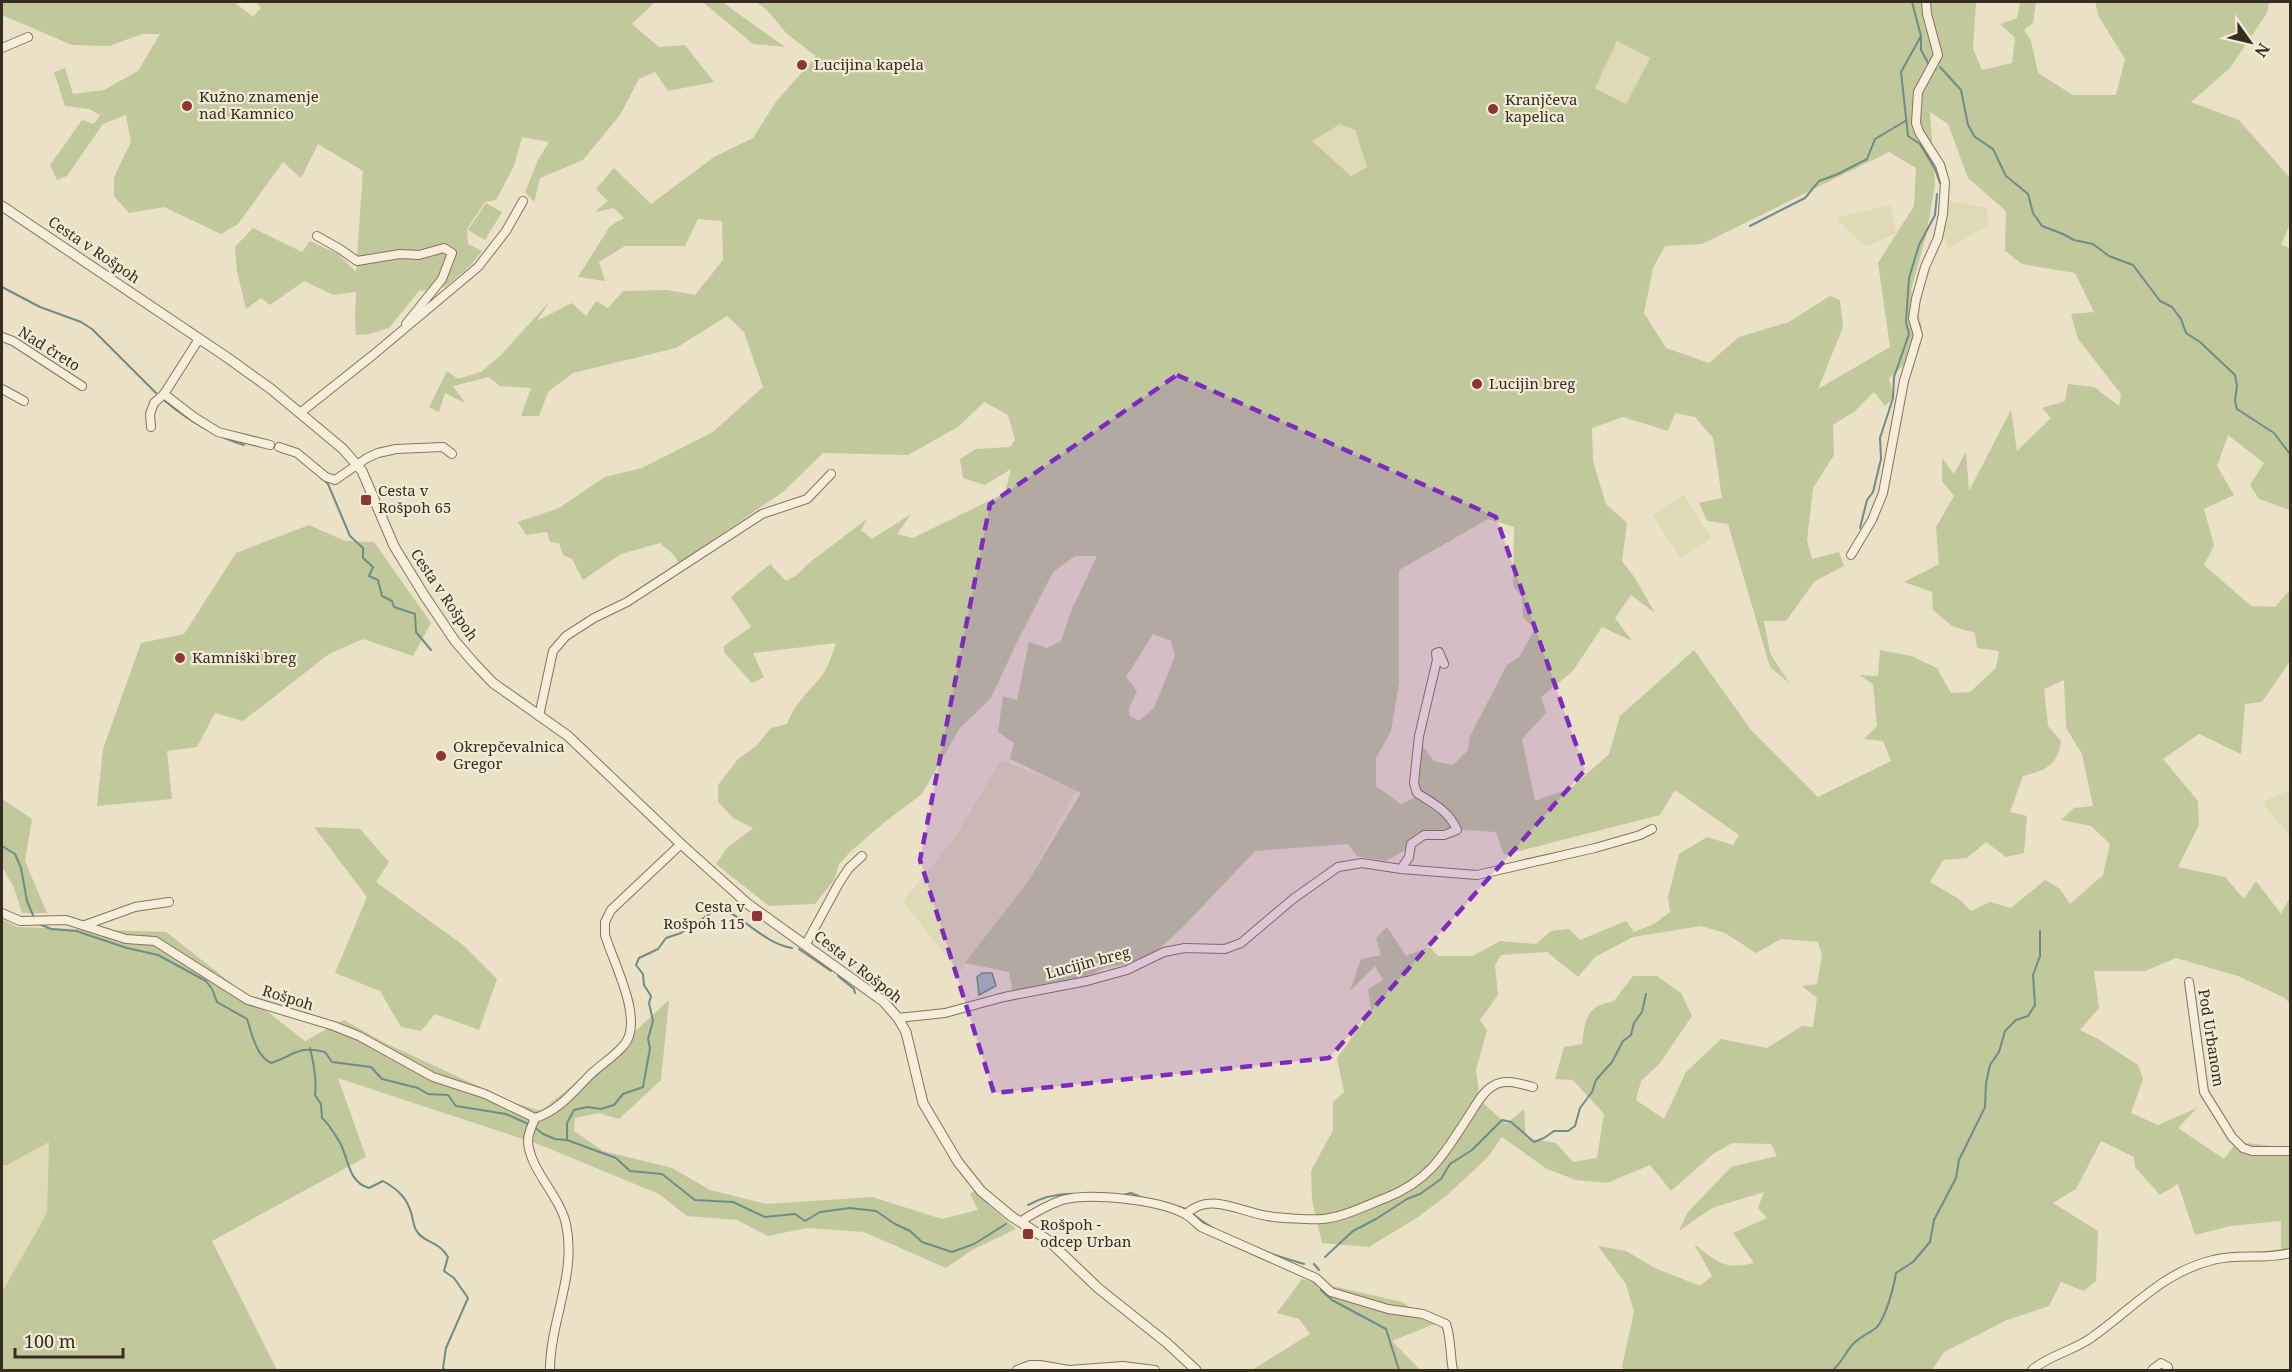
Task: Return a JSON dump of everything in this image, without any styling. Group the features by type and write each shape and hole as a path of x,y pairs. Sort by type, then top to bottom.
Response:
{"street":[{"path":"1851,555 1872,520 1883,493 1904,381 1918,335 1913,318 1916,299 1925,267 1938,238 1943,214 1945,182 1940,165 1919,132 1916,123 1918,92 1938,55 1926,2"},
{"path":"2,48 28,38"},
{"path":"300,412 478,267 506,231 524,201"},
{"name":"Cesta v Rošpoh","path":"2,209 271,389 343,449 362,471 394,546 454,641 494,683 568,736 681,844 748,904 883,1001 898,1018 906,1032 923,1103 946,1144 981,1191 1000,1208 1048,1240 1098,1288 1167,1343 1196,1371"},
{"path":"317,236 357,261 400,254 419,255 444,248 452,253 442,279 413,312 402,330"},
{"name":"Nad čreto","path":"2,337 13,341 82,386"},
{"path":"151,427 150,414 154,403 164,394 199,339"},
{"path":"2,389 24,401"},
{"path":"164,394 218,432 270,445"},
{"path":"279,447 297,453 326,477 335,480 378,453 396,449 443,447 453,454"},
{"path":"539,716 553,651 557,644 594,618 627,602 762,514 807,499 831,474"},
{"path":"1401,869 1409,858 1411,844 1424,835 1444,835 1457,830 1453,820 1443,809 1417,793 1414,783 1419,736 1435,670 1436,653 1439,652 1444,664"},
{"name":"Lucijin breg","path":"898,1018 945,1013 1087,981 1127,970 1164,951 1185,948 1225,949 1241,943 1293,899 1338,867 1362,863 1401,869 1477,875 1595,848 1640,835 1652,829"},
{"path":"550,1371 552,1345 567,1272 568,1239 564,1217 532,1156 528,1142 532,1124 560,1104 626,1043 631,1028 630,1008 605,935 605,922 611,910 681,844"},
{"path":"806,944 839,883 849,868 862,856"},
{"path":"83,925 151,903 169,902"},
{"name":"Rošpoh","path":"2,913 27,922 43,919 66,920 126,939 155,940 248,1000 359,1036 433,1077 485,1094 532,1124"},
{"name":"Pod Urbanom","path":"2189,982 2204,1092 2232,1137 2243,1148 2252,1151 2290,1151"},
{"path":"1186,1214 1194,1206 1207,1202 1268,1216 1320,1219 1337,1216 1396,1193 1426,1176 1444,1155 1479,1100 1493,1085 1511,1081 1533,1087"},
{"path":"1020,1222 1062,1200 1081,1198 1157,1204 1186,1214 1201,1227 1317,1278 1332,1293 1388,1309 1423,1314 1446,1324 1449,1331 1449,1350 1453,1371"},
{"path":"2032,1371 2054,1356 2072,1350 2090,1339 2174,1274 2216,1259 2290,1252"},
{"path":"2152,1371 2161,1363 2168,1367 2168,1371"},
{"path":"1017,1371 1030,1365 1069,1370 1123,1366 1155,1371"}],"highlighted area":[{"path":"1177,375 1496,517 1585,770 1329,1058 994,1093 920,860 990,504"}],"shaded area":[{"path":"1617,41 1650,58 1626,104 1595,88"},
{"path":"1340,123 1355,130 1367,167 1351,176 1311,142"},
{"path":"1947,200 1987,208 1988,226 1948,248 1940,227"},
{"path":"1890,205 1896,233 1866,247 1836,218"},
{"path":"1684,495 1711,538 1680,558 1653,515"},
{"path":"1001,760 1076,790 1027,883 959,973 903,901 954,839"},
{"path":"2290,790 2290,836 2262,802"},
{"path":"49,1142 47,1213 2,1292 2,1165 7,1165"}],"green space":[{"path":"2,2 234,2 253,17 261,8 256,2 655,2 632,24 659,47 685,45 714,82 668,91 655,72 639,79 620,115 583,160 540,178 534,202 525,192 538,160 549,142 522,137 514,166 496,200 485,202 467,229 468,244 482,251 470,266 445,287 419,291 389,328 356,335 356,292 333,295 304,281 270,305 261,298 246,309 237,271 235,247 253,228 302,252 310,241 338,254 356,272 363,171 318,144 301,178 283,162 238,224 221,234 164,207 129,213 114,196 114,177 131,142 126,115 103,124 67,176 57,180 50,165 82,120 94,124 100,115 89,109 65,106 54,72 65,68 73,94 104,90 138,71 160,34 142,34 109,46 72,45 2,15"},
{"path":"703,2 722,2 785,47 753,44"},
{"path":"756,2 1976,2 1973,49 1982,70 2012,63 2015,38 2000,24 2017,18 2020,2 2036,2 2033,23 2024,30 2031,41 2038,73 2073,95 2116,95 2125,59 2099,17 2095,2 2269,2 2267,13 2230,68 2191,102 2239,120 2290,178 2290,224 2281,245 2290,248 2290,510 2259,499 2250,485 2264,463 2228,435 2217,466 2234,495 2204,509 2214,545 2204,565 2251,606 2275,607 2290,590 2290,661 2262,702 2245,704 2241,754 2199,734 2163,759 2198,801 2199,825 2178,867 2225,877 2244,899 2256,881 2281,914 2290,897 2290,1004 2285,998 2238,976 2176,958 2145,971 2094,971 2099,1008 2080,1030 2138,1065 2143,1079 2131,1113 2158,1125 2197,1108 2178,1128 2224,1159 2237,1142 2290,1148 2290,1254 2281,1251 2281,1221 2230,1226 2195,1235 2178,1184 2160,1195 2135,1167 2134,1157 2101,1141 2076,1189 2053,1203 2098,1231 2096,1281 2084,1291 2061,1282 2049,1306 2007,1320 1944,1352 1932,1370 1624,1370 1622,1366 1634,1312 1626,1284 1598,1246 1626,1251 1655,1268 1700,1286 1712,1276 1694,1244 1709,1256 1727,1265 1754,1263 1733,1233 1767,1218 1758,1208 1764,1192 1712,1208 1679,1231 1688,1212 1731,1167 1777,1156 1771,1144 1732,1143 1713,1154 1671,1191 1650,1165 1607,1183 1576,1180 1547,1169 1502,1137 1488,1157 1446,1196 1418,1217 1369,1247 1322,1243 1312,1200 1311,1171 1333,1130 1333,1102 1344,1092 1337,1058 1371,1011 1368,989 1383,980 1375,966 1350,991 1361,959 1381,955 1376,938 1387,927 1406,956 1430,947 1438,956 1473,956 1500,941 1536,944 1551,931 1569,929 1580,940 1626,921 1634,932 1654,924 1670,912 1668,897 1679,854 1707,837 1733,845 1739,835 1675,790 1660,815 1504,855 1496,832 1443,829 1386,861 1357,856 1348,844 1255,851 1181,929 1146,961 1107,967 1083,978 1013,993 1009,972 965,963 1027,883 1081,793 1010,759 1014,743 998,732 1003,696 1017,700 1029,642 1047,648 1061,641 1072,609 1097,556 1075,556 1053,572 991,698 959,729 922,794 851,851 839,864 834,880 815,904 769,906 716,864 727,848 753,828 733,818 718,802 718,785 738,759 756,746 771,728 787,724 797,705 825,670 836,643 753,653 764,677 752,683 724,652 724,646 751,627 731,597 770,564 786,581 797,575 809,563 867,519 861,530 872,539 911,514 897,534 913,538 1005,493 1011,469 985,485 963,478 960,459 976,449 1010,447 1015,440 1008,415 984,402 958,427 908,455 823,453 783,492 679,563 674,555 660,543 621,554 583,580 572,559 563,555 559,543 550,542 547,532 526,535 518,522 559,508 605,477 642,468 713,432 763,387 744,332 727,316 676,348 573,373 548,392 539,416 521,416 531,388 500,386 489,377 453,386 465,403 445,393 439,412 429,407 447,371 458,379 481,372 501,355 550,301 537,321 572,303 586,316 596,301 608,308 623,291 667,290 695,295 723,260 722,221 698,219 685,246 625,246 599,262 605,281 578,277 610,226 624,218 614,208 595,212 608,201 596,189 614,168 651,204 714,157 753,138 775,103 816,56 787,34 766,9","holes":["1617,41 1650,58 1626,104 1595,88","1930,112 1948,124 1968,178 2006,211 2005,251 2022,264 2075,273 2094,312 2071,314 2078,339 2121,394 2119,406 2094,387 2068,384 2065,401 2042,408 2051,418 2017,451 2011,410 1969,491 1966,452 1954,474 1942,458 1942,481 1954,496 1936,527 1939,564 1904,582 1932,592 1933,610 1952,626 1975,633 1977,648 1999,651 1996,668 1970,692 1951,693 1937,668 1911,656 1880,650 1878,676 1859,675 1873,684 1877,726 1864,739 1883,741 1891,761 1818,797 1751,730 1694,650 1620,716 1609,754 1571,788 1535,801 1522,739 1546,713 1541,697 1573,671 1602,627 1632,641 1615,618 1631,595 1655,613 1635,578 1622,561 1627,523 1606,504 1593,461 1592,428 1623,417 1668,431 1675,413 1695,417 1713,438 1722,498 1699,503 1707,521 1728,524 1770,667 1789,683 1770,653 1764,621 1786,621 1815,581 1844,566 1839,552 1812,559 1807,540 1813,488 1834,455 1833,425 1855,411 1874,392 1885,406 1894,397 1889,378 1911,359 1922,327 1911,290 1926,236 1935,185","1340,124 1355,130 1367,167 1351,176 1312,141","1889,152 1916,168 1914,206 1878,263 1890,347 1818,389 1843,327 1840,300 1830,296 1789,322 1739,337 1709,363 1666,348 1644,313 1653,268 1665,246 1702,244","1488,519 1514,527 1513,586 1522,597 1523,617 1535,629 1519,657 1507,665 1470,736 1468,750 1453,765 1434,761 1419,741 1419,796 1401,804 1376,786 1376,758 1391,731 1399,683 1399,570","1153,634 1171,641 1175,656 1154,708 1139,721 1130,716 1129,708 1137,691 1126,677","2064,680 2066,728 2082,754 2093,806 2074,808 2061,820 2091,826 2110,844 2103,875 2070,904 2060,889 2045,880 2011,908 1990,902 1971,911 1959,899 1930,882 1943,860 1967,858 1986,842 2006,857 2024,853 2027,816 2010,812 2023,776 2044,769 2057,756 2061,741 2048,726 2044,689","1701,926 1725,933 1756,953 1781,939 1818,942 1822,955 1817,984 1802,986 1817,998 1813,1027 1802,1026 1767,1048 1721,1039 1686,1072 1664,1119 1636,1100 1641,1081 1660,1063 1692,1016 1681,993 1657,976 1633,976 1614,1001 1592,1010 1584,1027 1582,1044 1564,1047 1555,1079 1573,1080 1604,1114 1597,1158 1573,1162 1556,1143 1526,1138 1524,1109 1506,1124 1480,1100 1476,1070 1487,1030 1480,1020 1498,995 1495,965 1501,955 1547,952 1578,977 1595,957 1633,937"]},
{"path":"486,203 502,212 485,240 468,230"},
{"path":"309,525 345,541 374,542 431,623 413,656 363,639 329,654 243,721 215,713 197,747 167,751 172,799 97,806 103,749 141,643 184,634 236,553"},
{"path":"2,799 32,819 25,861 47,913 22,913 14,888 2,866"},
{"path":"314,827 360,829 389,862 376,882 463,945 497,979 479,1030 435,1014 421,1031 401,1027 380,991 335,973 367,897"},
{"path":"2,919 17,927 166,932 305,1041 344,1020 385,1043 515,1103 541,1111 606,1058 669,1000 661,1080 619,1119 599,1113 575,1118 574,1131 603,1151 672,1168 710,1190 766,1204 872,1197 942,1219 978,1210 970,1194 975,1190 1016,1229 972,1250 946,1268 864,1232 807,1228 768,1236 737,1220 687,1216 659,1194 538,1144 338,1078 366,1157 212,1241 277,1370 2,1370 2,1292 47,1213 49,1142 7,1165 2,1165"},
{"path":"1302,1279 1402,1302 1434,1324 1392,1341 1420,1370 1252,1370 1310,1334 1299,1319 1277,1313"}],"water":[{"path":"982,973 992,973 996,986 979,995 977,977"}],"waterway":[{"path":"1912,2 1921,36 1921,50 1928,63"},
{"path":"1921,36 1901,72 1908,136 1920,144 1935,169 1940,183"},
{"path":"1940,67 1961,90 1968,125 1975,137 1993,149 2006,176 2028,194 2033,213 2042,226 2074,240 2093,244 2109,256 2133,265 2160,301 2172,307 2181,319 2186,333 2200,342 2235,375 2237,409 2274,433 2290,454"},
{"path":"1750,226 1805,198 1819,181 1867,159 1875,139 1907,120"},
{"path":"1860,528 1867,500 1873,492 1881,459 1880,438 1893,398 1894,377 1909,334 1906,322 1909,278 1919,245 1935,215 1937,194"},
{"path":"2,287 40,307 81,322 92,329 156,393"},
{"path":"165,401 202,427 244,445"},
{"path":"320,476 328,484 350,536 363,548 363,558 373,567 369,576 378,580 382,596 392,601 394,607 415,614 416,632 431,650"},
{"path":"2,846 15,854 21,868 27,901 35,920"},
{"path":"567,1140 567,1123 574,1110 587,1107 601,1109 614,1105 623,1094 643,1087 650,1048 648,1039 653,1021 649,1003 651,996 644,985 643,974 636,965 639,958 658,949 666,938 681,933 720,907 764,936 792,948"},
{"path":"39,924 51,929 76,931 127,948 158,955 206,981 217,1002 247,1019 258,1050 271,1063 302,1050 325,1052 332,1062 371,1067 382,1079 418,1088 428,1094 448,1095 456,1106 506,1114 555,1139 567,1140 616,1158 630,1171 662,1174 695,1200 733,1202 765,1217 795,1214 805,1221 820,1212 850,1208 876,1211 910,1231 922,1242 952,1252 974,1244 1006,1224"},
{"path":"1833,1370 1853,1344 1877,1327 1886,1309 1896,1273 1913,1262 1930,1242 1934,1220 1956,1178 1959,1160 1985,1107 1986,1083 1990,1065 1999,1052 2005,1031 2016,1020 2028,1016 2035,1005 2033,975 2040,956 2040,931"},
{"path":"799,949 831,971"},
{"path":"838,976 854,989 855,993"},
{"path":"1325,1257 1353,1231 1407,1199 1420,1194 1441,1179 1450,1164 1472,1150 1502,1120 1511,1122 1534,1142 1554,1131 1568,1131 1575,1126 1580,1108 1592,1092 1596,1080 1612,1062 1623,1041 1631,1035 1634,1023 1642,1012 1646,994"},
{"path":"310,1048 315,1072 315,1095 321,1104 322,1118 339,1141 352,1175 362,1185 369,1188 383,1181 402,1196 408,1205 416,1230 448,1257 444,1271 454,1278 468,1298 446,1348 443,1368 445,1370"},
{"path":"1123,1195 1131,1193 1143,1198"},
{"path":"1028,1205 1053,1196 1078,1194"},
{"path":"1163,1202 1186,1209"},
{"path":"1193,1214 1231,1237 1304,1264"},
{"path":"1314,1264 1319,1270"},
{"path":"1321,1290 1332,1300 1386,1329 1399,1370"}],"place":[{"name":"Lucijina kapela","path":"802,65"},
{"name":"Kužno znamenje nad Kamnico","path":"187,106"},
{"name":"Kranjčeva kapelica","path":"1493,109"},
{"name":"Lucijin breg","path":"1477,384"},
{"name":"Cesta v Rošpoh 65","path":"366,500"},
{"name":"Kamniški breg","path":"180,658"},
{"name":"Okrepčevalnica Gregor","path":"441,756"},
{"name":"Cesta v Rošpoh 115","path":"757,916"},
{"name":"Rošpoh - odcep Urban","path":"1028,1234"}]}
